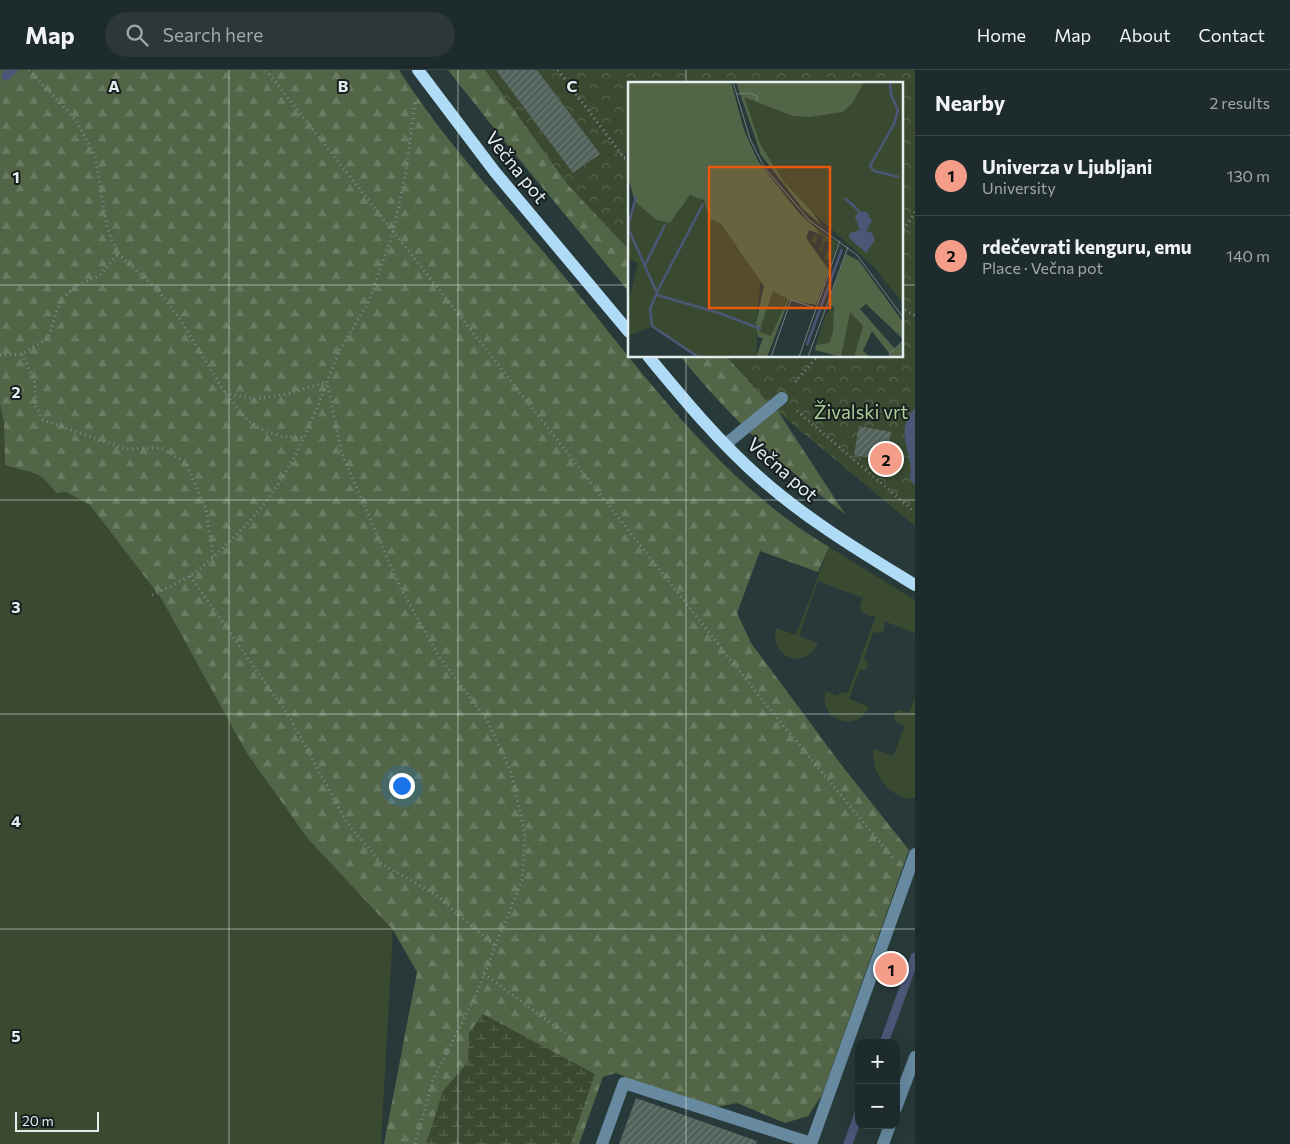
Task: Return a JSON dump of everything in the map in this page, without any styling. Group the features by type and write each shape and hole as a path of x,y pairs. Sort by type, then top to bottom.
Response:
{"main road":[{"name":"Večna pot","path":"418,70 495,172 628,331"},
{"name":"Večna pot","path":"650,358 686,403 758,476 800,510 850,546 915,585"}],"lane":[{"path":"726,444 782,398"},
{"path":"602,1144 624,1083 811,1144 915,854"},
{"path":"900,1097 915,1057"},
{"path":"883,1144 889,1129"}],"path":[{"path":"29,70 75,119 95,156 107,227 118,254 157,289 180,319 225,393 248,421 266,432 285,437 305,438"},
{"path":"266,70 759,696 907,876"},
{"path":"152,595 190,576 213,557 263,508 289,469 305,438 339,351 368,303 393,233 406,172 418,70"},
{"path":"558,70 624,158 628,159"},
{"path":"902,232 915,212"},
{"path":"0,356 22,354 48,338 61,299 78,285 98,276 118,254"},
{"path":"902,308 915,316"},
{"path":"22,354 35,383 35,405 43,420 125,449 161,448 186,463 206,509 213,557"},
{"path":"816,358 782,398 915,512"},
{"path":"225,393 255,399 288,394 327,382"},
{"path":"327,382 342,454 399,585 438,655 486,720 511,772 525,834 522,880 494,945 474,999 433,1080 415,1144"},
{"path":"190,576 290,718 347,823 382,864 436,895 494,945"},
{"path":"483,974 576,1042"}],"green space":[{"path":"0,70 399,70 416,96 455,147 557,268 628,358 681,419 750,489 788,520 829,547 818,572 760,551 737,613 751,643 843,767 909,850 822,1095 808,1116 785,1123 737,1103 702,1110 616,1073 603,1077 579,1144 384,1144 417,972 393,930 308,839 246,752 161,598 90,505 66,492 56,493 44,479 34,473 5,465 4,423 0,404"},
{"path":"448,70 861,70 662,82 628,82 628,291"},
{"name":"Živalski vrt","path":"485,70 915,70 915,526 772,407 728,358 902,358 902,82 628,82 628,249 568,185"},
{"path":"682,358 743,358 845,514 778,460 737,420"},
{"path":"0,404 4,423 5,465 34,473 44,479 56,493 66,492 90,505 161,598 246,752 308,839 393,930 381,1144 0,1144"},
{"path":"829,547 915,600 915,633 884,621 884,630 879,633 873,632 864,659 868,663 867,669 859,671 849,699 869,707 856,720 840,720 832,716 827,710 825,701 826,691 838,696 841,692 848,693 876,615 870,617 861,611 860,605 863,598 818,581 799,636 818,643 812,652 805,657 790,657 778,647 775,638 776,628 796,635"},
{"path":"915,697 915,798 906,798 898,795 884,783 873,758 874,749 893,756 905,726 895,721 894,714 899,710 909,713"},
{"path":"483,1014 595,1074 571,1144 426,1144 443,1091 468,1062 469,1033"}],"water":[{"path":"915,408 915,486 910,479 911,469 905,426 908,417"}],"building":[{"path":"496,70 537,70 600,154 573,173"},
{"path":"859,426 891,432 886,461 854,455"},
{"path":"636,1098 757,1141 756,1144 619,1144"}],"waterway":[{"path":"6,76 13,70"},
{"path":"885,1039 915,957"},
{"path":"848,1144 855,1124"}],"place":[{"name":"rdečevrati kenguru, emu","path":"886,459"},
{"name":"Univerza v Ljubljani","path":"891,969"}]}
